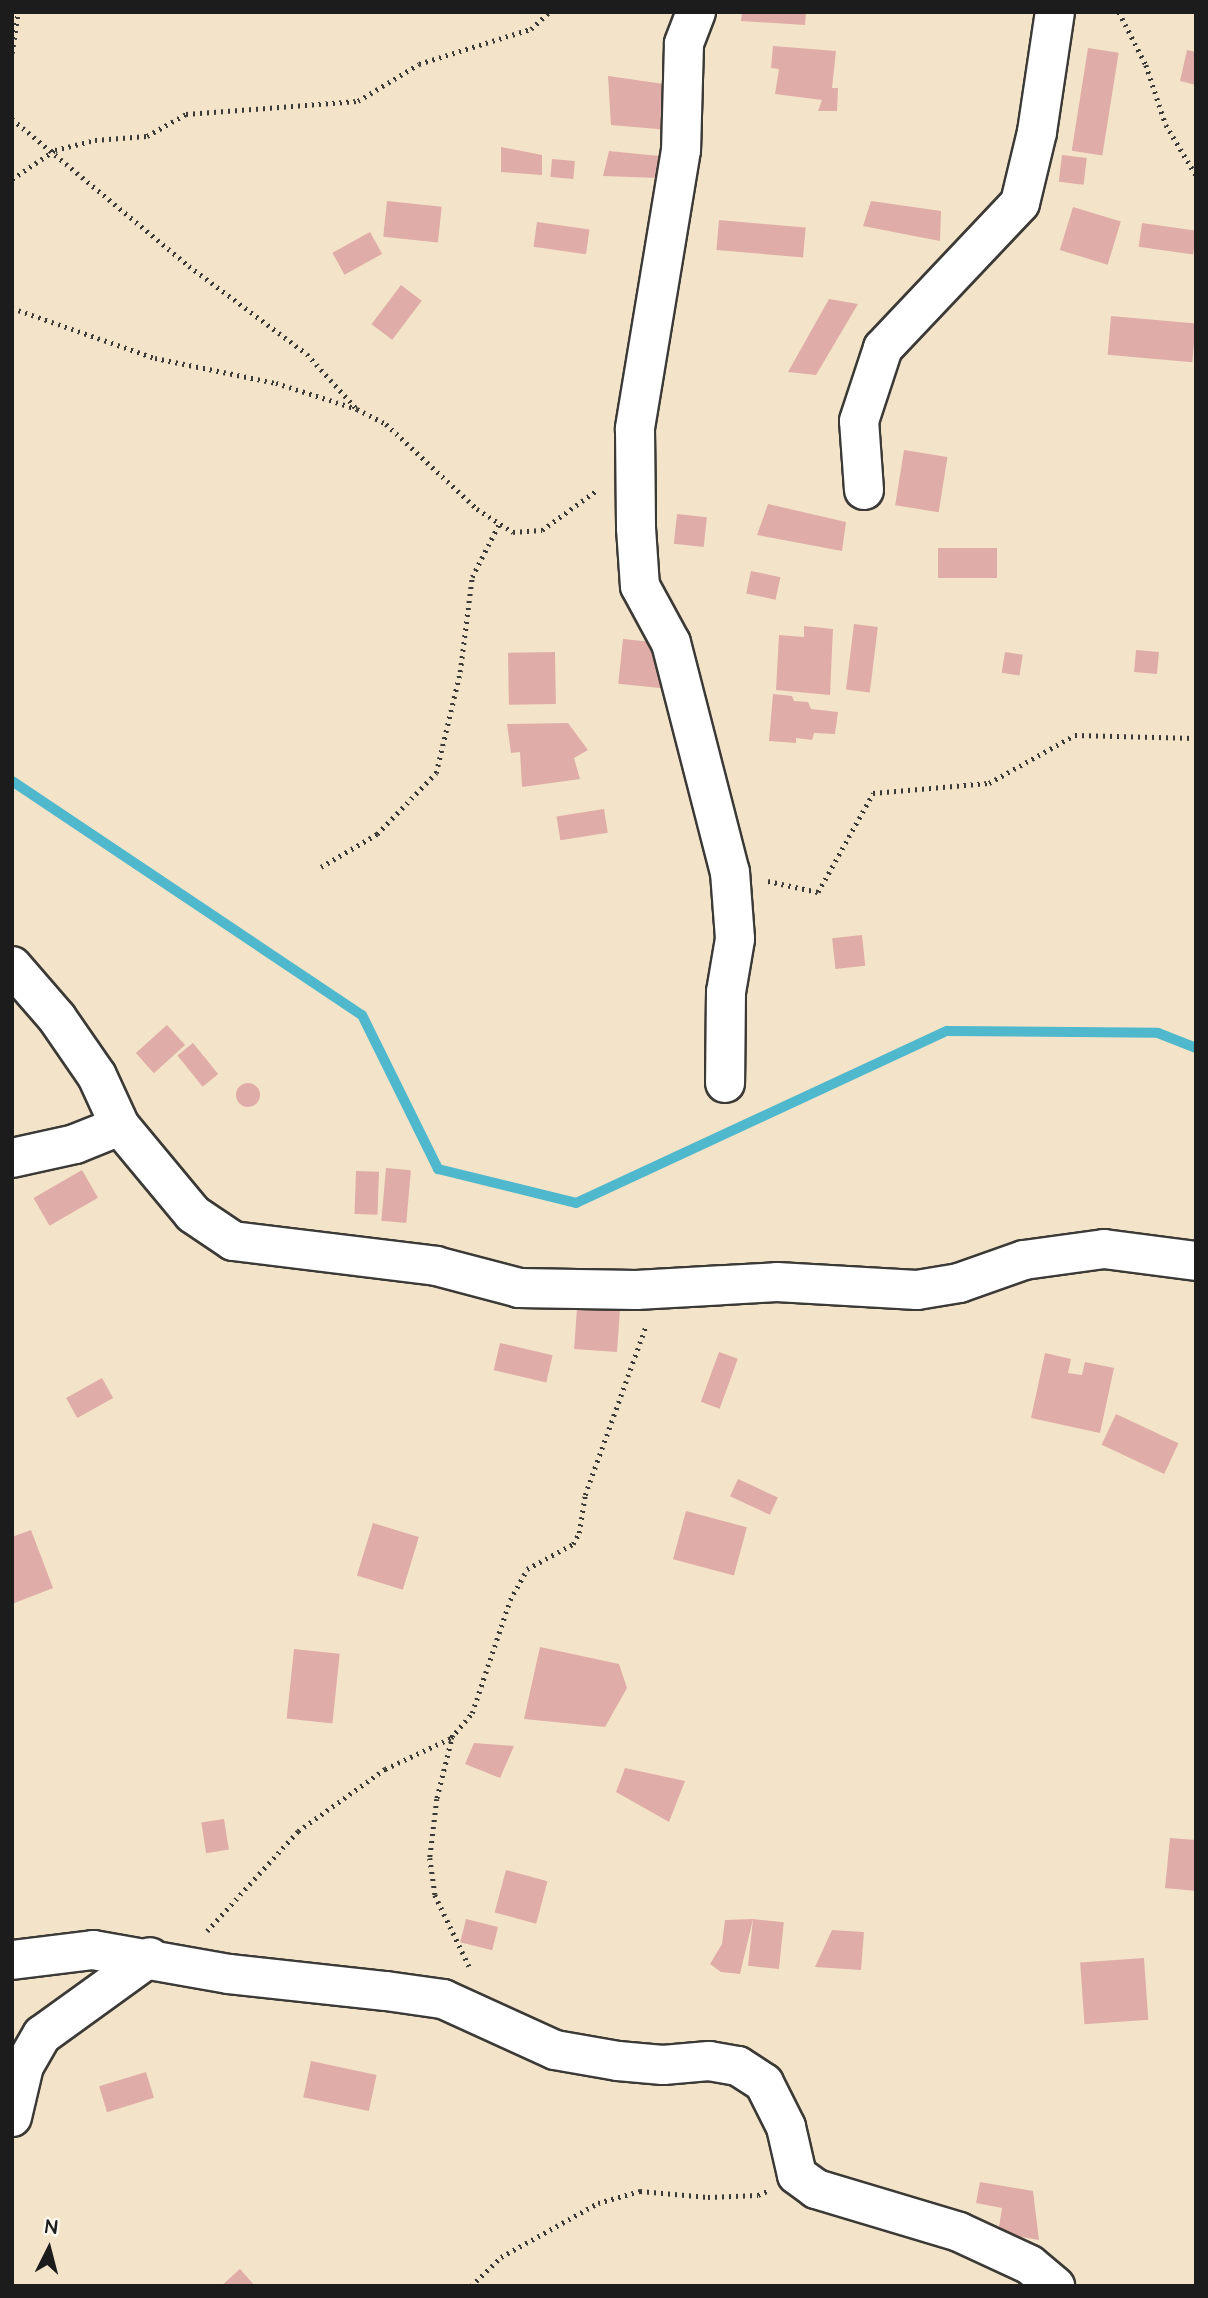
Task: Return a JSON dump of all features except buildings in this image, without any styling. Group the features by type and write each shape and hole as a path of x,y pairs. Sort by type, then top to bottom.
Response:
{"street":[{"path":"696,12 684,44 681,150 635,429 636,528 640,586 671,643 730,872 735,939 726,992 725,1083"},
{"path":"864,490 859,421 883,348 1020,203 1037,132 1055,12"},
{"path":"12,966 57,1018 97,1076 120,1126 193,1214 233,1241 436,1266 519,1288 657,1289 777,1282 917,1290 959,1283 1024,1260 1104,1249 1196,1261"},
{"path":"12,1158 75,1144 120,1126"},
{"path":"12,1961 93,1950 156,1958 229,1974 443,1999 555,2050 618,2061 663,2065 709,2061 738,2066 764,2083 786,2127 797,2175 816,2189 959,2232 1030,2265 1055,2286"},
{"path":"12,2117 24,2066 42,2035 156,1958"}],"path":[{"path":"12,53 18,12"},
{"path":"12,179 55,150 95,140 147,136 187,114 358,101 419,64 531,29 549,12"},
{"path":"1119,12 1146,65 1166,125 1196,175"},
{"path":"12,119 55,150 189,266 307,354 357,409"},
{"path":"12,308 155,358 276,383 357,409 386,424 434,472 513,532 542,530 601,487"},
{"path":"321,867 377,834 436,773 460,672 472,577 500,524"},
{"path":"730,872 818,892 873,793 989,783 1075,735 1196,738"},
{"path":"156,1958 202,1938 244,1886 298,1831 385,1769 453,1734 472,1713 510,1600 527,1569 573,1544 579,1533 585,1495 630,1378 657,1289"},
{"path":"453,1734 437,1799 430,1857 435,1895 475,1978"},
{"path":"471,2286 501,2257 598,2203 640,2191 708,2197 758,2195 797,2175"}],"waterway":[{"path":"12,781 362,1015 438,1169 576,1203 947,1031 1158,1033 1196,1048"}]}
